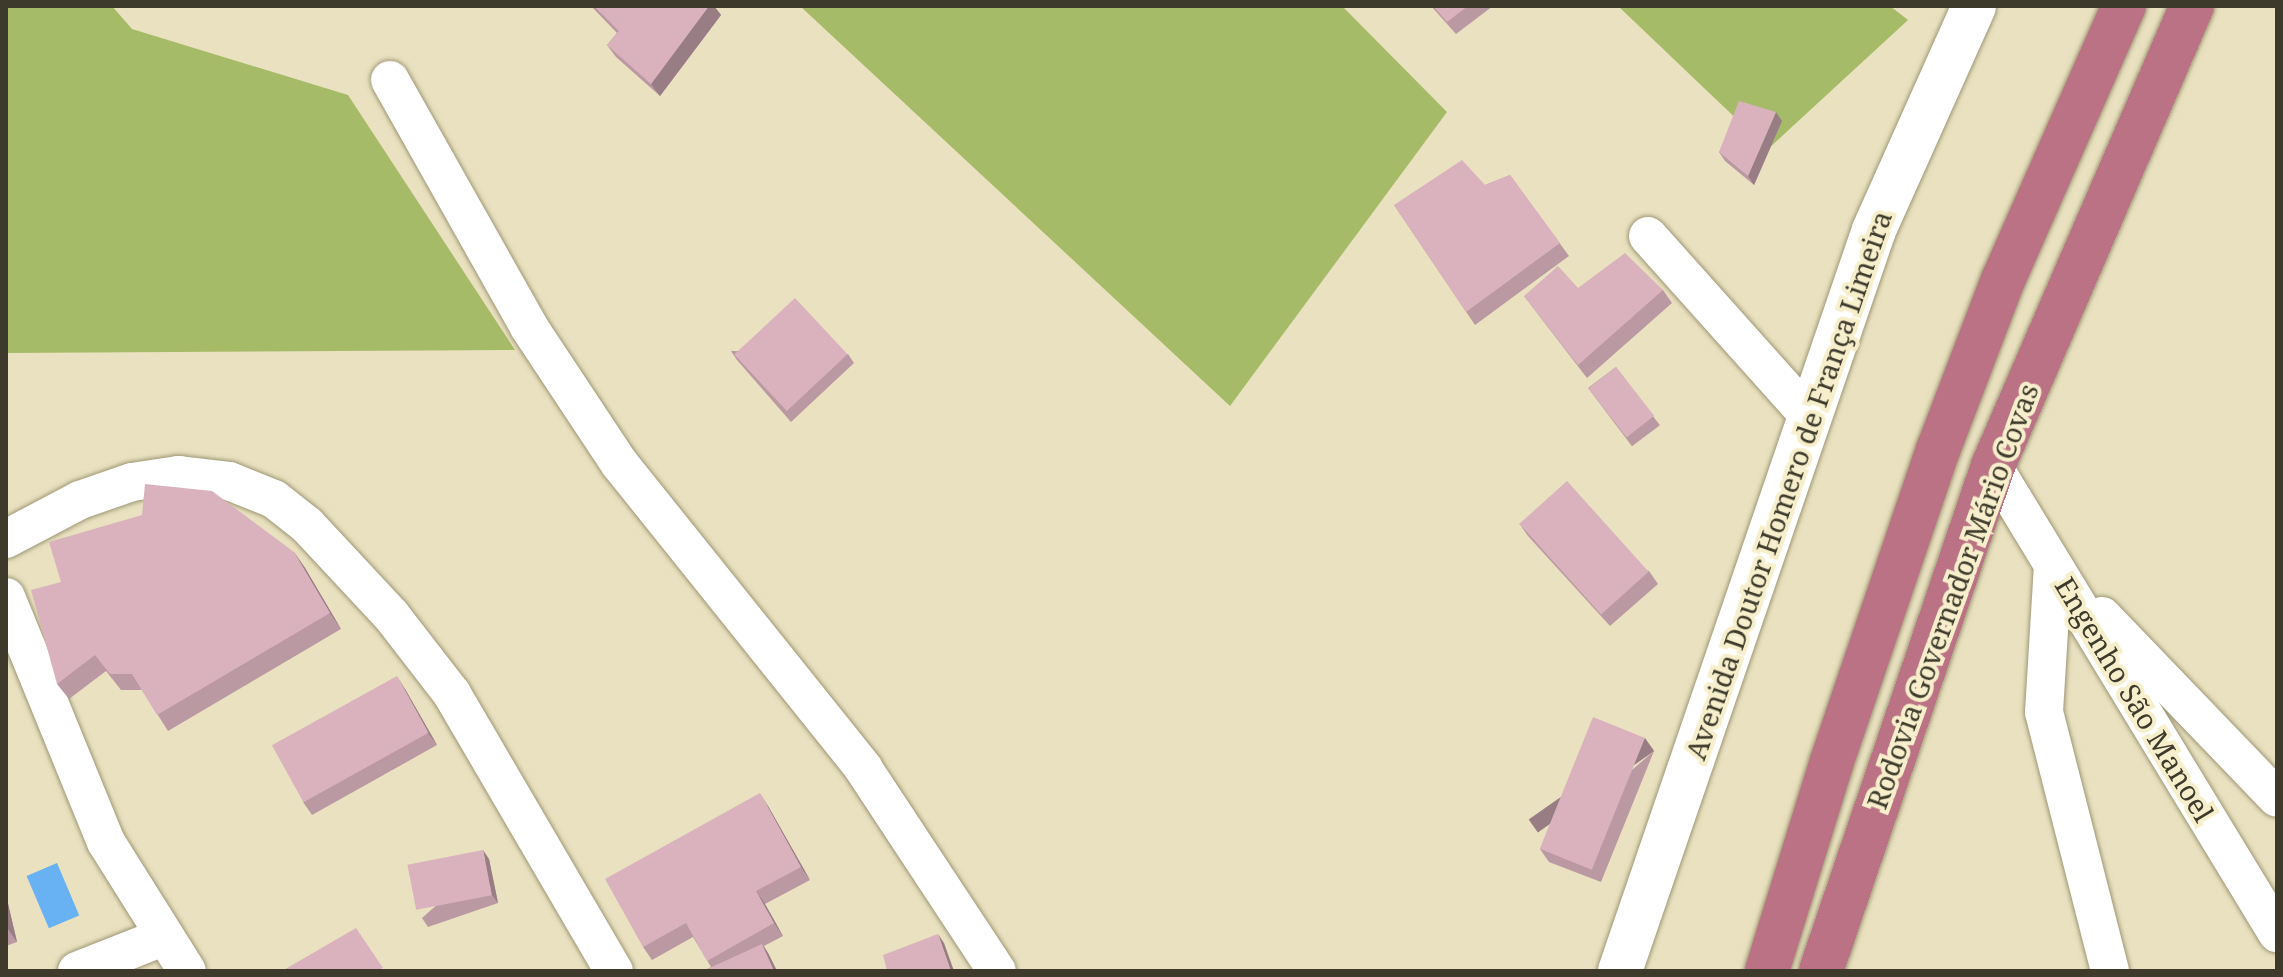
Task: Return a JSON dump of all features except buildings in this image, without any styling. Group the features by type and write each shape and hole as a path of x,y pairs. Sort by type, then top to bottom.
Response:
{"highway":[{"name":"Rodovia Governador Mário Covas","path":"1767,971 1831,764 1938,450 2003,280 2124,6"},
{"name":"Rodovia Governador Mário Covas","path":"1821,971 1993,466 2192,6"}],"main road":[{"name":"Avenida Doutor Homero de França Limeira","path":"1620,971 1874,230 1974,6"}],"street":[{"path":"390,80 529,327 619,463 863,768 997,971"},
{"path":"1648,236 1810,417"},
{"name":"Engenho São Manoel","path":"1993,466 2277,933"},
{"path":"6,539 80,500 132,482 179,475 229,481 274,499 307,525 391,615 452,694 614,971"},
{"path":"2053,565 2277,798"},
{"path":"2053,565 2044,712 2110,971"},
{"path":"6,597 74,774 106,842 187,971"},
{"path":"77,971 163,937"}],"green space":[{"path":"6,6 112,6 132,29 348,95 515,350 6,353"},
{"path":"800,6 1342,6 1447,112 1230,406"},
{"path":"1618,6 1890,6 1908,20 1768,149"}],"water":[{"path":"57,863 79,915 49,928 27,876"}]}
